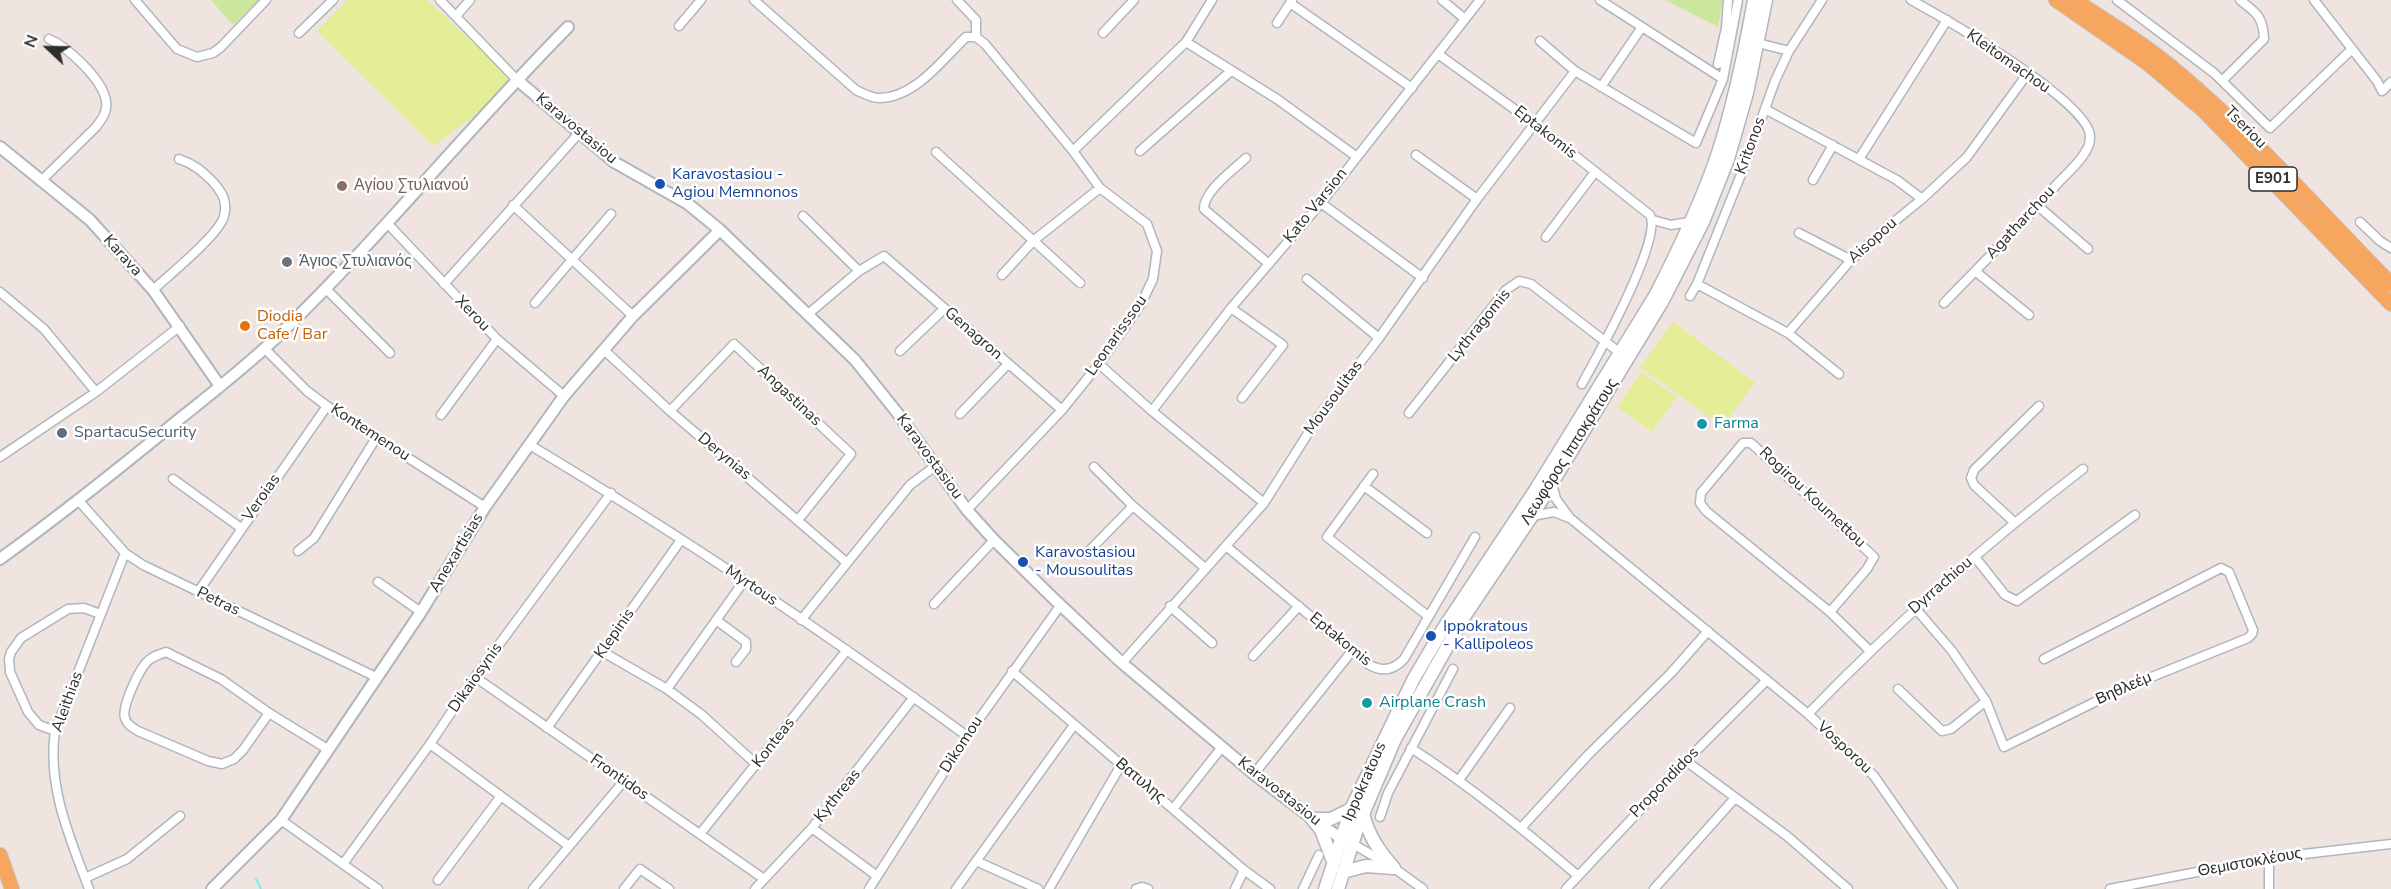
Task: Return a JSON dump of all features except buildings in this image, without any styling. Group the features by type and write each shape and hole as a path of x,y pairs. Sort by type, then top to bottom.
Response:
{"main road":[{"name":"Λεωφόρος Ιπποκράτους","path":"1386,735 1413,680 1443,629 1536,489 1655,296 1718,154 1741,66 1754,0"},
{"name":"Λεωφόρος Ιπποκράτους","path":"1325,889 1333,861 1357,811 1435,666 1464,617 1532,516 1662,302 1703,222 1728,159 1747,93 1766,0"},
{"name":"Tseriou","path":"2056,0 2147,63 2204,111 2391,304"},
{"name":"Tseriou","path":"2074,0 2144,46 2179,73 2254,142 2391,284"},
{"name":"Ippokratous","path":"1357,811 1386,735"},
{"path":"1312,819 1331,819 1357,811 1371,837 1394,868"},
{"path":"1312,819 1321,830 1333,861"},
{"name":"Λεωφόρος Ιπποκράτους","path":"1338,889 1343,872 1346,837"},
{"path":"0,855 12,889"},
{"path":"1343,872 1366,866 1394,868"}],"street":[{"path":"135,0 177,48 197,57 221,47 266,0"},
{"path":"300,33 333,0"},
{"path":"440,0 516,79"},
{"path":"456,16 470,0"},
{"path":"679,26 701,0"},
{"path":"754,0 856,90 876,98 897,95 919,83 966,37 976,37 978,30 976,20 957,0"},
{"path":"1103,33 1134,0"},
{"path":"1073,151 1186,42 1212,0"},
{"path":"1442,0 1465,19"},
{"name":"Kato Varsion","path":"1152,411 1231,308 1321,203 1480,0"},
{"path":"1600,0 1723,79"},
{"path":"1718,64 1726,28 1728,0"},
{"path":"1540,41 1575,71 1694,143 1699,141 1723,79 1738,0"},
{"name":"Kritonos","path":"1690,296 1697,284 1789,51 1822,0"},
{"name":"Kleitomachou","path":"1911,0 2002,54 2028,73 2082,116 2089,126 2091,138"},
{"path":"2117,0 2223,80 2270,128 2352,49"},
{"path":"2223,80 2264,39 2264,23 2256,12 2240,0"},
{"path":"2314,0 2377,81 2382,91 2391,82"},
{"path":"1276,23 1291,2 1412,88"},
{"path":"1859,159 1947,20"},
{"path":"0,559 79,501 264,348 326,289 388,224 516,79 568,27"},
{"path":"1601,87 1642,27"},
{"name":"Leonarisssou","path":"967,510 1062,410 1099,364 1141,304 1153,279 1157,251 1147,224 1100,188 1073,151 985,44 976,37"},
{"path":"42,180 96,127 103,118 106,102 103,90 69,50 49,39"},
{"path":"1186,42 1278,99 1357,157"},
{"path":"1758,43 1789,51"},
{"name":"Eptakomis","path":"1438,54 1535,124 1652,217"},
{"path":"1140,151 1231,71"},
{"name":"Mousoulitas","path":"1122,663 1263,502 1319,416 1423,278 1477,199 1575,71"},
{"name":"Aisopou","path":"1788,333 1851,260 1922,200 1967,158 2028,73"},
{"name":"Karavostasiou","path":"516,79 614,162 688,204 720,230 855,360 899,415 934,467 967,510 993,540 1060,606 1122,663 1254,774 1312,819 1346,837"},
{"path":"1765,109 1897,180 1922,200"},
{"path":"444,284 580,132"},
{"name":"Agatharchou","path":"1944,303 2038,206 2087,150 2091,138"},
{"path":"1814,180 1833,145"},
{"name":"Karava","path":"0,147 90,220 153,290 220,386"},
{"path":"936,152 1080,283"},
{"path":"1416,155 1477,199"},
{"path":"1246,158 1209,194 1204,209 1269,264"},
{"path":"153,290 217,230 225,215 225,203 218,188 195,165 178,159"},
{"path":"1546,237 1595,172"},
{"path":"1002,276 1033,241 1100,188"},
{"path":"1321,203 1423,278"},
{"path":"513,205 633,316"},
{"path":"2038,206 2088,249"},
{"path":"535,303 611,213"},
{"path":"802,216 859,271 807,315"},
{"path":"1582,384 1606,341 1640,267 1651,235 1652,217 1671,225 1689,222"},
{"path":"2360,222 2391,248"},
{"name":"Xerou","path":"388,224 497,339 564,396"},
{"path":"1671,225 1680,243"},
{"name":"Anexartisias","path":"212,889 281,820 421,612 485,507 564,396 633,316 720,230"},
{"path":"1799,233 1851,260"},
{"name":"Genagron","path":"859,271 884,256 1062,410"},
{"path":"1976,271 2029,315"},
{"path":"1307,279 1379,338"},
{"name":"Lythragomis","path":"1409,413 1506,290 1519,281 1531,284 1620,353"},
{"path":"1697,284 1788,333 1839,374"},
{"path":"326,289 390,353"},
{"path":"0,292 44,329 96,392"},
{"path":"1231,308 1283,345 1242,398"},
{"path":"900,351 944,309"},
{"path":"0,457 96,392 180,327"},
{"path":"441,415 497,339"},
{"name":"Angastinas","path":"670,411 734,344 850,454 798,520"},
{"name":"Kontemenou","path":"264,348 307,391 327,406 485,507"},
{"name":"Derynias","path":"604,350 670,411 846,562"},
{"path":"960,414 1008,364"},
{"path":"1099,364 1152,411 1263,502"},
{"name":"Veroias","path":"198,592 327,406"},
{"path":"2014,522 1974,485 1971,481 1972,474 2039,406"},
{"path":"298,551 314,538 376,438"},
{"name":"Rogirou Koumettou","path":"1830,612 1873,562 1874,557 1752,442 1743,443 1701,493 1700,503 1706,511 1830,612 1869,650"},
{"name":"Myrtous","path":"531,445 744,581 847,650 967,736"},
{"path":"801,620 910,485 934,467"},
{"path":"1094,467 1133,506 1204,568"},
{"name":"Dyrrachiou","path":"1808,714 1869,650 2014,522 2083,469"},
{"path":"1373,474 1327,537 1428,616"},
{"path":"173,478 241,528"},
{"path":"1552,483 1556,499 1570,518"},
{"path":"1364,486 1427,533"},
{"name":"Dikaiosynis","path":"343,864 475,678 611,494"},
{"name":"Petras","path":"79,501 125,553 143,565 376,677"},
{"path":"1086,554 1133,506"},
{"path":"1532,516 1554,512 1570,518"},
{"path":"1975,557 2005,595 2017,601 2135,515"},
{"name":"Vosporou","path":"1570,518 1808,714 1874,776 1953,889"},
{"name":"Eptakomis","path":"1226,546 1374,668 1392,669 1404,659 1475,537"},
{"name":"Klepinis","path":"547,728 681,540"},
{"path":"934,604 993,540"},
{"name":"Aleithias","path":"89,889 58,801 53,777 52,750 55,731 125,553"},
{"name":"Βηθλεέμ","path":"1986,701 2004,747 2117,691 2248,638 2253,634 2252,626 2227,570 2217,569 2044,659"},
{"path":"668,689 744,581"},
{"path":"378,582 421,612"},
{"name":"Dikomou","path":"869,889 967,736 1060,606"},
{"path":"1170,606 1212,643"},
{"path":"1253,656 1299,606"},
{"path":"55,731 39,725 28,712 10,672 11,652 21,638 68,609 84,608 100,614"},
{"path":"1898,689 1942,731 1951,729 1986,701 1952,651 1916,609"},
{"path":"716,620 746,642 746,650 736,662"},
{"path":"1521,828 1588,755 1671,673 1708,631"},
{"name":"Konteas","path":"700,834 847,650"},
{"path":"1254,774 1352,651"},
{"path":"269,713 243,750 234,759 222,764 208,761 138,731 128,725 123,716 124,706 145,663 166,652 221,679 328,750"},
{"path":"603,652 668,689 702,715 757,765"},
{"path":"1380,817 1388,793 1453,669"},
{"name":"Βατυλης","path":"1012,671 1244,870 1270,889"},
{"name":"Frontidos","path":"475,678 764,879"},
{"name":"Propondidos","path":"1566,889 1686,761 1767,680"},
{"name":"Kythreas","path":"755,889 812,828 914,698"},
{"path":"1459,780 1510,708"},
{"path":"956,889 1074,724"},
{"path":"430,744 569,846"},
{"path":"1173,809 1222,747"},
{"path":"1411,748 1459,780 1521,828 1577,876"},
{"path":"1686,761 1787,836 1848,889"},
{"path":"1049,889 1122,765"},
{"path":"533,889 624,781"},
{"path":"438,880 501,796"},
{"path":"1654,889 1735,798"},
{"path":"85,878 127,859 180,816"},
{"path":"281,820 378,889"},
{"path":"812,828 877,876"},
{"path":"1346,837 1424,889"},
{"name":"Θεμιστοκλέους","path":"2110,889 2269,858 2391,844"},
{"path":"1303,889 1319,855"},
{"path":"2269,858 2269,889"},
{"path":"976,861 1038,889"},
{"path":"624,889 640,869 669,889"},
{"path":"1235,889 1244,870"},
{"path":"1136,889 1142,887 1148,889"}],"green space":[{"path":"211,0 259,0 233,25"},
{"path":"347,0 427,0 518,84 433,146 317,31"},
{"path":"1665,0 1723,0 1718,27"},
{"path":"1673,322 1755,382 1723,427 1640,367"},
{"path":"1642,372 1677,397 1652,432 1617,407"}],"waterway":[{"path":"256,879 261,889"}],"place":[{"name":"Karavostasiou - Agiou Memnonos","path":"660,184"},
{"name":"Αγίου Στυλιανού","path":"342,186"},
{"name":"Άγιος Στυλιανός","path":"287,262"},
{"name":"Diodia Cafe / Bar","path":"245,326"},
{"name":"Farma","path":"1702,424"},
{"name":"SpartacuSecurity","path":"62,433"},
{"name":"Karavostasiou - Mousoulitas","path":"1023,562"},
{"name":"Ippokratous - Kallipoleos","path":"1431,636"},
{"name":"Airplane Crash","path":"1367,703"}]}
